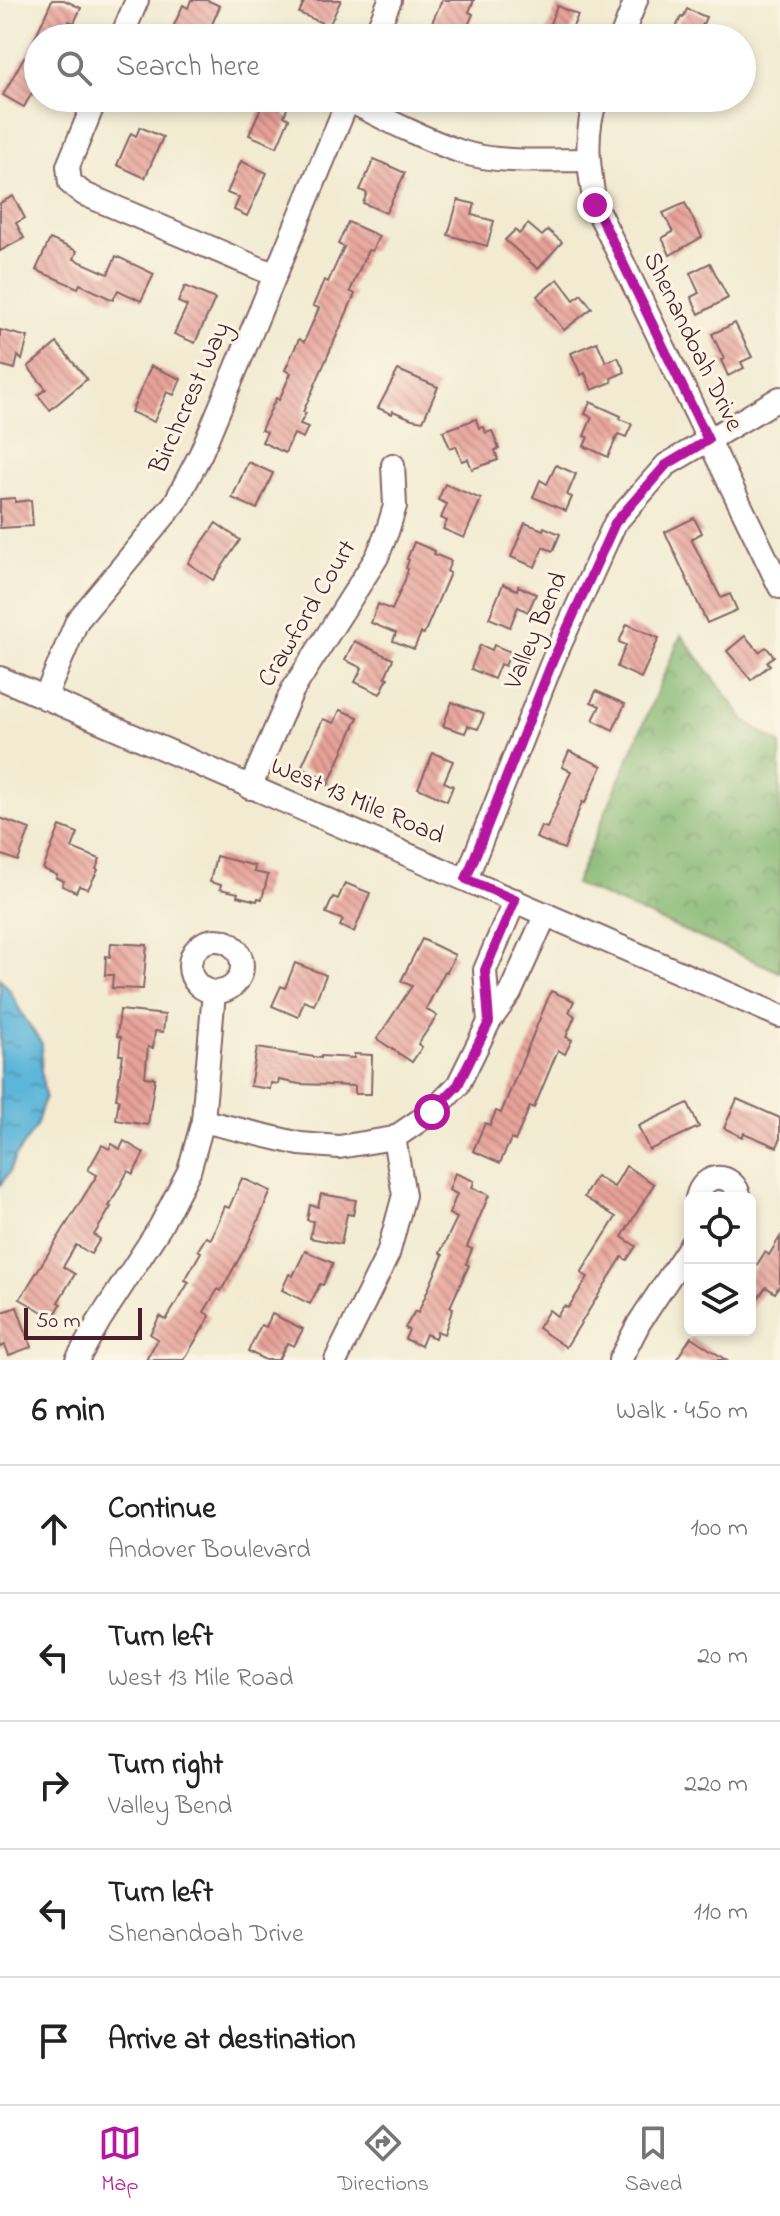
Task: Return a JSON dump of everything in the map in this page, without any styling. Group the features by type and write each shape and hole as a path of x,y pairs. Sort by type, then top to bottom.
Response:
{"street":[{"path":"127,24 137,0"},
{"path":"380,24 390,0"},
{"path":"627,24 636,0"},
{"path":"90,112 68,166 70,183 84,194 275,275"},
{"name":"Birchcrest Way","path":"45,698 77,621 175,503 201,453 344,112"},
{"path":"373,112 405,129 465,153 515,160 587,160"},
{"name":"Shenandoah Drive","path":"591,112 587,160 595,205 780,587"},
{"name":"Valley Bend","path":"466,879 553,660 615,523 666,465 780,398"},
{"name":"Crawford Court","path":"250,788 292,691 377,557 395,506 393,465"},
{"name":"West 13 Mile Road","path":"0,678 780,1016"},
{"path":"489,1022 485,970 515,900"},
{"path":"203,1121 300,1144 339,1147 394,1138 432,1112 458,1085 489,1022 510,993 546,914"},
{"path":"77,1360 160,1227 189,1171 203,1121 214,992"},
{"path":"336,1360 388,1254 404,1195 394,1138"},
{"path":"699,1192 705,1182 719,1178 732,1183 738,1192"},
{"path":"620,1360 639,1323 684,1255"}],"green space":[{"path":"681,635 746,721 780,744 780,972 575,884"}],"water":[{"path":"0,978 42,1044 41,1071 45,1096 36,1127 0,1185"}],"building":[{"path":"52,0 64,0 81,8 74,23 41,24"},
{"path":"191,0 207,0 220,6 212,24 175,24 183,5 188,8"},
{"path":"305,0 341,0 330,24 299,13"},
{"path":"442,0 474,0 469,24 431,24"},
{"path":"557,6 578,15 574,24 550,24"},
{"path":"687,9 706,17 703,24 678,24"},
{"path":"24,57 24,107 3,95"},
{"path":"259,112 286,112 284,116 289,119 277,147 249,135"},
{"path":"140,127 163,137 145,178 117,165 131,133 136,136"},
{"path":"374,159 405,173 386,213 363,203 367,193 360,190"},
{"path":"241,161 267,173 247,216 234,210 239,198 227,193"},
{"path":"13,196 25,218 16,223 24,238 0,251 0,203"},
{"path":"458,200 475,204 472,215 494,221 487,246 448,235"},
{"path":"685,203 702,237 670,255 662,238 673,232 663,213"},
{"path":"348,222 379,236 372,251 368,250 350,291 355,294 303,412 306,413 300,424 308,427 303,438 294,434 285,453 262,442 267,432 261,430 291,373 285,370 299,339 304,342 319,308 313,306 344,247 338,244"},
{"path":"528,224 542,236 548,230 562,242 538,269 505,240 515,230 519,234"},
{"path":"50,239 77,251 74,259 108,274 116,256 154,274 141,301 118,290 113,300 80,284 78,288 36,270"},
{"path":"710,263 728,298 699,314 691,297 699,293 690,273"},
{"path":"558,279 574,300 581,294 592,308 564,330 537,296"},
{"path":"185,286 215,299 195,343 174,334 187,306 178,302"},
{"path":"735,323 752,357 741,362 744,368 728,376 712,334"},
{"path":"0,330 28,337 22,360 18,356 15,369 0,365"},
{"path":"597,342 606,362 618,357 625,372 611,378 612,382 592,390 571,353"},
{"path":"57,343 87,379 50,410 38,395 46,389 28,367"},
{"path":"151,366 181,379 174,395 167,392 154,422 131,412"},
{"path":"398,370 438,387 423,421 378,408"},
{"path":"590,402 632,424 626,437 618,434 608,457 584,446 588,437 584,436 592,417 585,414"},
{"path":"476,419 479,428 484,427 486,433 492,431 499,449 495,450 498,460 472,469 468,459 462,461 456,446 450,448 443,431"},
{"path":"248,462 273,473 257,509 232,498"},
{"path":"556,465 576,474 567,495 572,497 566,511 533,497 540,480 547,484"},
{"path":"445,484 481,499 464,538 443,529 447,521 441,518 447,504 438,500"},
{"path":"15,498 15,502 31,500 33,526 0,528 0,499"},
{"path":"694,518 702,533 691,539 721,598 730,594 737,610 707,623 665,532"},
{"path":"216,523 240,540 213,580 188,563"},
{"path":"525,523 560,534 553,551 543,547 535,567 511,557"},
{"path":"414,542 451,561 447,571 450,573 424,634 421,633 414,649 393,641 396,633 371,623 378,604 392,610 405,580 407,559"},
{"path":"503,584 517,590 518,586 536,594 528,612 518,607 510,627 489,618"},
{"path":"627,624 659,638 641,678 617,667 626,645 619,642"},
{"path":"745,636 759,652 766,647 774,656 767,662 770,665 751,680 727,651"},
{"path":"354,641 393,659 380,694 355,682 362,668 345,660"},
{"path":"480,645 492,650 494,645 511,652 505,666 500,664 494,679 471,669"},
{"path":"596,691 625,704 613,730 593,720 600,706 591,702"},
{"path":"452,702 484,714 478,729 468,726 465,733 443,726"},
{"path":"340,710 358,717 328,785 316,780 318,775 301,768 323,719 334,723"},
{"path":"569,751 602,766 585,803 582,802 564,849 536,838 541,826 547,828 571,771 562,767"},
{"path":"433,753 453,761 444,782 453,786 447,801 418,788"},
{"path":"0,818 30,829 18,861 0,854"},
{"path":"60,826 78,833 72,848 100,859 88,889 79,886 76,892 62,886 64,881 43,869"},
{"path":"216,856 255,866 254,872 268,875 262,899 258,898 257,901 237,896 238,893 220,889 221,885 210,882"},
{"path":"345,883 370,893 354,932 340,926 343,920 326,913 333,897 338,899"},
{"path":"422,939 455,955 426,1009 437,1016 418,1044 422,1047 412,1062 377,1039 412,986 401,981"},
{"path":"111,943 147,945 143,989 112,988 113,975 105,975 106,956 110,957"},
{"path":"295,963 326,975 314,1005 304,1001 298,1017 272,1006 281,986 285,988"},
{"path":"551,991 574,1001 569,1012 575,1016 566,1037 572,1040 565,1054 558,1050 534,1108 530,1106 515,1141 511,1139 500,1163 473,1151 485,1123 490,1125 496,1111 501,1113"},
{"path":"120,1010 165,1015 163,1032 155,1031 153,1048 148,1047 145,1077 155,1078 148,1125 116,1120 123,1055 119,1055 121,1037 117,1036"},
{"path":"257,1048 321,1058 372,1055 371,1094 355,1094 355,1086 299,1084 279,1080 278,1084 271,1083 270,1089 250,1086"},
{"path":"737,1099 780,1118 777,1147 724,1128"},
{"path":"688,1103 699,1127 649,1150 638,1126"},
{"path":"124,1141 144,1153 133,1174 128,1171 109,1206 94,1235 100,1239 91,1254 76,1245 63,1267 75,1274 58,1302 61,1304 53,1318 20,1299 97,1175 88,1170 102,1145 109,1149 112,1144 120,1149"},
{"path":"626,1166 654,1184 622,1237 636,1246 627,1260 622,1257 566,1347 538,1328 549,1310 557,1316 564,1306 568,1308 588,1277 581,1273 616,1217 584,1197 596,1176 614,1187"},
{"path":"455,1173 474,1181 472,1188 489,1195 467,1247 472,1249 466,1264 469,1265 450,1307 453,1308 444,1334 437,1331 435,1338 426,1334 421,1346 405,1339 409,1330 405,1328 415,1311 418,1313 443,1255 440,1253 457,1218 449,1214 457,1194 449,1190"},
{"path":"242,1178 271,1191 249,1241 221,1291 218,1289 204,1312 210,1316 184,1360 146,1360 158,1339 150,1334 160,1316 166,1320 189,1282 185,1280 201,1252 198,1250 206,1237 211,1239 225,1206 229,1208"},
{"path":"321,1194 356,1200 353,1215 347,1214 341,1244 310,1238 313,1221 307,1220 310,1205 318,1207"},
{"path":"780,1237 780,1285 775,1293 766,1287 756,1301 756,1266 765,1252 769,1255"},
{"path":"305,1251 333,1263 310,1304 282,1290"},
{"path":"17,1307 31,1347 9,1355 5,1345 0,1347 0,1313"},
{"path":"272,1314 303,1329 294,1346 287,1343 278,1360 265,1360 248,1351 261,1325 266,1327"},
{"path":"691,1337 726,1360 676,1360"}],"route":[{"path":"432,1112 458,1085 489,1022 485,970 515,900 466,879 553,660 615,523 666,465 708,440 595,205"}]}
